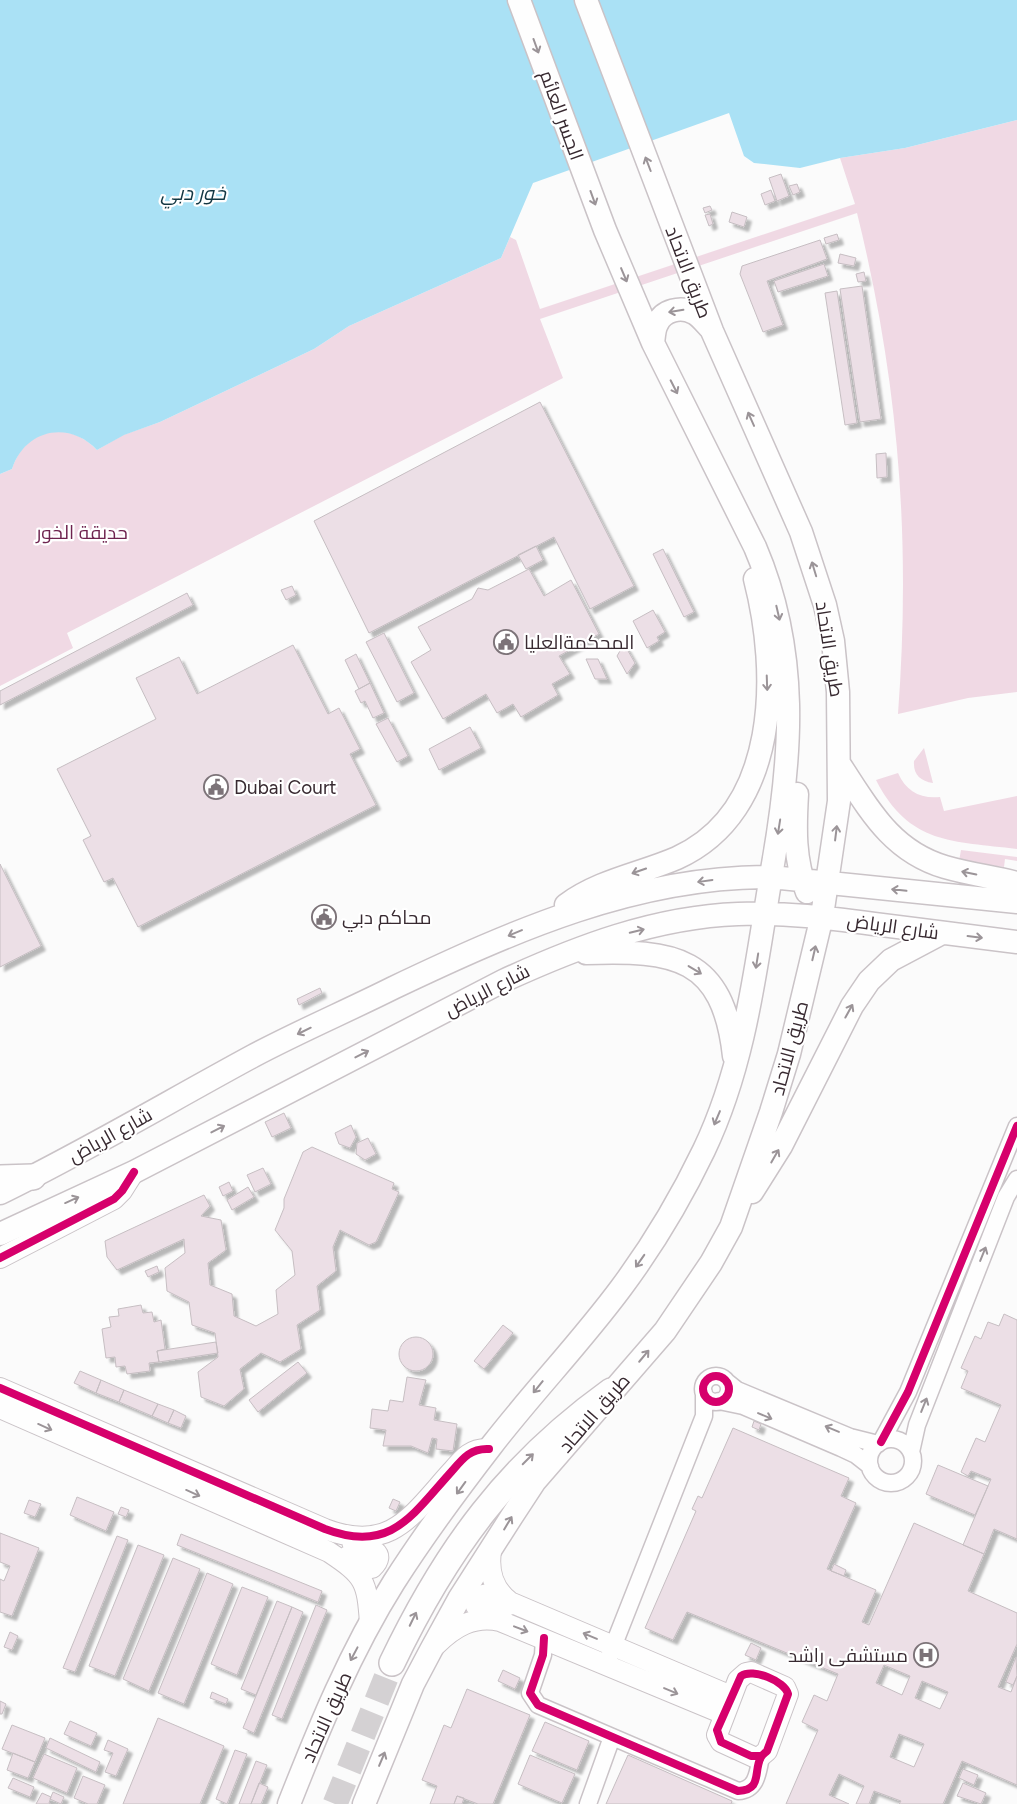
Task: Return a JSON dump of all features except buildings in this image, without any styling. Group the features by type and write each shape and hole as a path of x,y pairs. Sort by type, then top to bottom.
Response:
{"main road":[{"name":"الجسر العائم","path":"519,0 605,230"},
{"name":"طريق الاتحاد","path":"364,1804 413,1684 459,1599 535,1481 670,1324 711,1263 731,1227 789,1054 822,916 835,838 840,765 838,692 833,641 820,589 801,532 712,331 586,0"},
{"name":"طريق الاتحاد","path":"289,1804 328,1707 370,1623 414,1552 489,1449 620,1290 647,1252 705,1148 733,1079 745,1029 785,787 789,739 788,684 779,617 769,580 739,514 653,343 605,230"},
{"path":"653,343 656,324 663,315 671,311 682,310 695,313 712,331"},
{"path":"552,918 567,904 584,893 677,858 697,847 722,826 737,807 748,787 757,765 767,719 766,659 757,587 739,514"},
{"path":"788,684 799,722 800,742 795,834 798,865 802,880 822,916"},
{"path":"840,765 871,813 897,843 917,855 944,867 1017,883"},
{"path":"736,914 743,906 746,896 744,886 739,877"},
{"name":"شارع الرياض","path":"0,1193 33,1177 263,1051 418,976 552,918 617,898 674,885 739,877 771,877 827,881 1017,902"},
{"path":"856,885 846,896 844,903 846,911 856,922"},
{"name":"شارع الرياض","path":"0,1234 134,1172 494,986 563,954 615,936 680,920 764,913 822,916 1017,942"},
{"path":"731,1227 781,1146 852,1006 869,981 892,960 942,933"},
{"path":"563,954 642,952 664,956 685,964 704,975 717,994 732,1035 733,1079"},
{"path":"0,1178 33,1177"},
{"path":"392,1663 416,1612 440,1572 495,1497 543,1444 576,1416 611,1391"}],"street":[{"path":"870,1466 871,1454 880,1443 908,1392 1017,1126"},
{"path":"0,1258 114,1199 122,1192 134,1172"},
{"path":"911,1452 902,1442 888,1440 880,1443 850,1437 737,1390 718,1376 711,1377 704,1386 714,1399 743,1406 856,1455 870,1466 878,1479 892,1483 906,1478 912,1467 911,1452 917,1425 1006,1198 1017,1179"},
{"path":"609,1655 704,1416 714,1399 729,1391 727,1382"},
{"path":"0,1388 376,1550 378,1554 377,1562 372,1568 369,1568 341,1553 329,1552"},
{"path":"0,1408 329,1552 354,1570 362,1579 368,1592 370,1623"},
{"path":"340,1535 362,1538 387,1532 420,1507 465,1455 477,1450 489,1449"},
{"path":"491,1551 491,1575 496,1588 505,1598 609,1655 728,1705"},
{"path":"490,1619 476,1606 476,1601 483,1594 488,1594 512,1608 520,1607"},
{"path":"431,1650 459,1626 490,1619 544,1638 609,1655"},
{"path":"544,1638 543,1655 531,1686 531,1698 538,1705 738,1791 745,1791 754,1784 761,1756 767,1751 788,1694 782,1685 751,1672 746,1673 738,1680 717,1730 721,1742 751,1756 761,1756"},
{"path":"588,1804 612,1738"}],"green space":[{"name":"حديقة الخور","path":"1017,120 1017,692 968,698 898,714 903,586 898,462 892,400 883,339 857,213 540,319 563,378 67,633 73,648 0,686 0,474 12,469 18,455 27,444 37,437 48,432 73,434 86,440 97,450 123,435 160,422 314,349 349,326 501,258 510,237 516,240 540,309 855,204 840,158 905,148"},
{"path":"924,748 933,783 921,779 915,770 914,761"},
{"path":"898,773 905,785 914,792 926,797 940,797 944,811 1017,796 1017,849 953,841 935,836 918,828 903,817 889,801 876,780"},
{"path":"961,850 1017,857 1017,861 1005,859 1004,867 959,861"}],"water":[{"name":"خور دبي","path":"0,0 1017,0 1017,120 905,148 840,158 800,168 754,163 744,156 729,113 533,183 501,258 349,326 314,349 160,422 124,435 97,450 86,441 74,435 61,432 49,433 37,438 18,455 12,469 0,474"}],"tunnel":[{"path":"335,1804 392,1663"}],"cycle path":[{"path":"881,1442 908,1392 1017,1126"},
{"path":"0,1258 114,1199 122,1191 134,1172"},
{"path":"716,1376 725,1380 729,1389 725,1398 716,1402 707,1398 703,1389 707,1380 716,1376"},
{"path":"0,1388 325,1529 348,1535 367,1537 384,1533 398,1526 425,1502 464,1458 477,1450 489,1449"},
{"path":"544,1638 543,1655 530,1693 538,1705 738,1791 746,1790 754,1783 759,1762 767,1751 788,1694 786,1689 775,1680 753,1674 741,1676 717,1730 721,1742 751,1756 761,1756"}],"place":[{"name":"المحكمةالعليا","path":"506,642"},
{"name":"Dubai Court","path":"216,787"},
{"name":"محاكم دبي","path":"324,917"},
{"name":"مستشفى راشد","path":"926,1655"}]}
